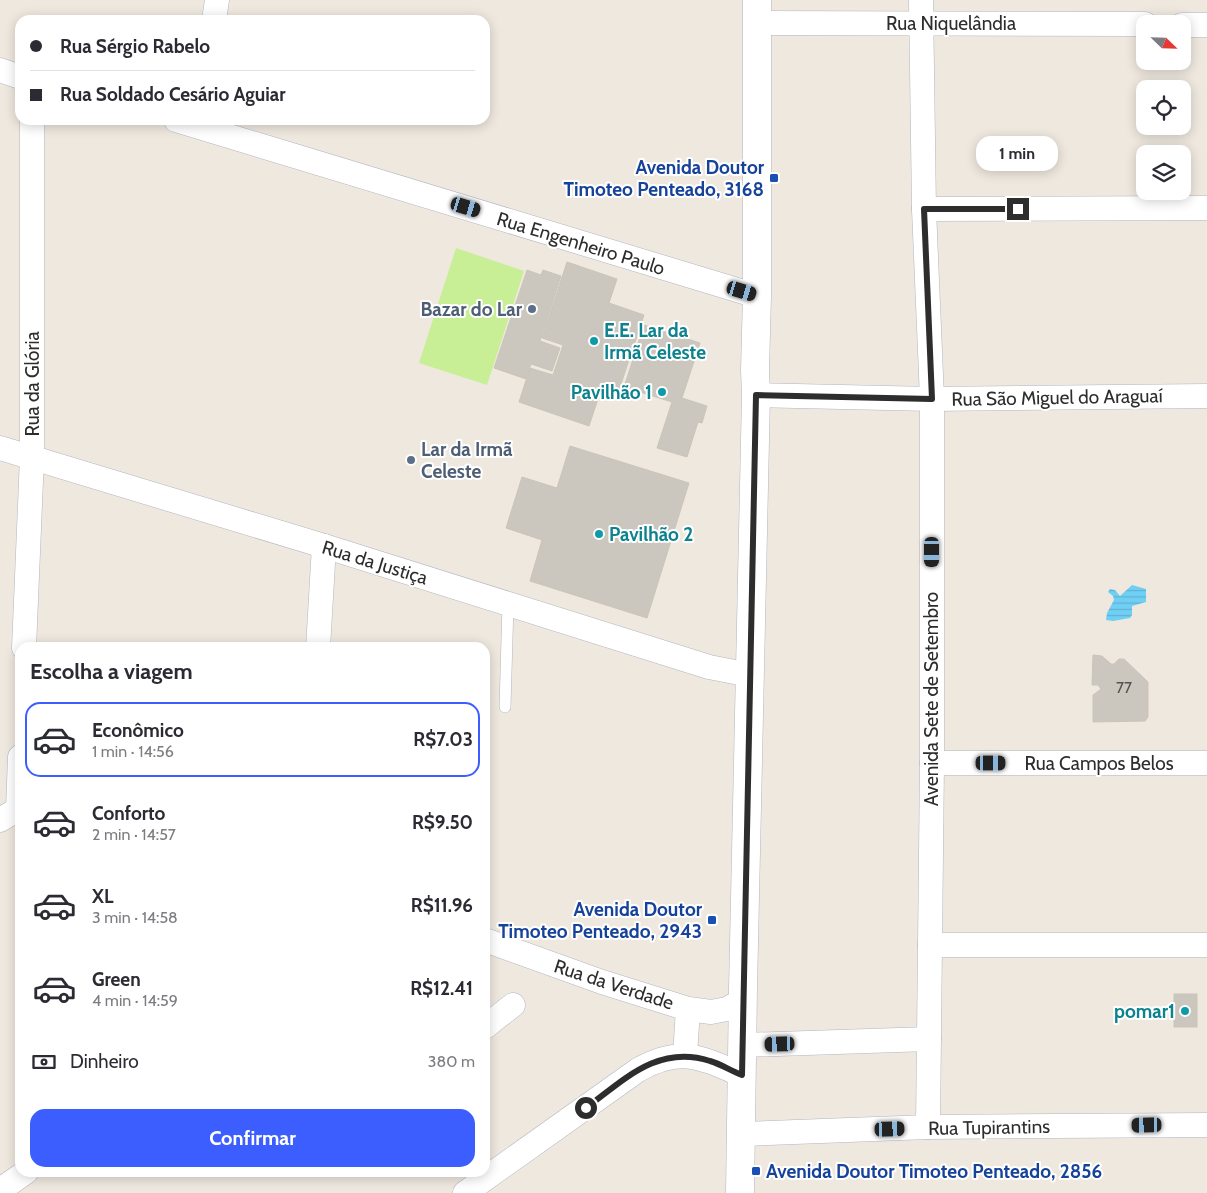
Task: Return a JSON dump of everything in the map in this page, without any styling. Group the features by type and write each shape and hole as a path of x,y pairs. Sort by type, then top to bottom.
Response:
{"main road":[{"path":"740,1193 756,395 757,11"}],"street":[{"path":"215,15 217,0"},
{"name":"Rua Niquelândia","path":"757,11 921,11 1136,23"},
{"name":"Avenida Sete de Setembro","path":"921,11 924,209 932,399 932,763 928,1127"},
{"path":"1191,25 1207,25"},
{"path":"0,70 15,74"},
{"name":"Rua da Glória","path":"24,642 32,457 32,125"},
{"name":"Rua Engenheiro Paulo","path":"206,125 757,296"},
{"path":"924,209 1207,208"},
{"name":"Rua São Miguel do Araguaí","path":"756,395 932,399 1207,396"},
{"name":"Rua da Justiça","path":"0,448 324,546 709,667 750,675"},
{"path":"318,642 324,546"},
{"name":"Rua Campos Belos","path":"932,763 1207,762"},
{"path":"10,810 15,784"},
{"name":"Rua da Verdade","path":"490,942 602,982 688,1009 711,1012 727,1009 743,1000"},
{"path":"930,945 1207,946"},
{"path":"490,1023 512,1005"},
{"path":"685,1056 688,1009"},
{"path":"743,1045 929,1039"},
{"path":"490,1175 638,1070 654,1061 670,1056 685,1056 710,1061 742,1075"},
{"name":"Rua Tupirantins","path":"741,1134 928,1127 1207,1125"},
{"path":"0,1190 19,1177"},
{"path":"465,1193 488,1177"}],"lane":[{"path":"505,707 508,604"}],"green space":[{"path":"456,248 524,271 487,385 419,363"}],"water":[{"path":"1132,585 1146,589 1146,602 1132,606 1130,618 1113,621 1106,620 1107,613 1114,600 1113,596 1108,592 1110,589 1115,590 1120,596"}],"building":[{"name":"E.E. Lar da Irmã Celeste","path":"567,262 617,279 609,303 644,315 619,390 603,384 589,426 519,402 530,368 553,375 563,345 542,338"},
{"name":"Bazar do Lar","path":"527,270 541,275 543,270 561,276 540,341 560,348 552,371 531,364 526,379 494,368"},
{"name":"Pavilhão 1","path":"644,325 700,343 682,398 707,406 702,423 698,422 687,457 657,448 672,402 624,387"},
{"name":"Pavilhão 2","path":"570,446 689,483 647,618 530,581 542,540 506,528 522,477 557,488"},
{"path":"1093,655 1102,656 1111,664 1114,664 1119,659 1124,659 1148,682 1148,717 1145,721 1093,722 1093,695 1101,689 1098,685 1092,685"},
{"name":"pomar1","path":"1174,994 1197,994 1197,1027 1174,1027"}],"place":[{"name":"Avenida Doutor Timoteo Penteado, 3168","path":"774,178"},
{"name":"Bazar do Lar","path":"532,309"},
{"name":"E.E. Lar da Irmã Celeste","path":"594,341"},
{"name":"Pavilhão 1","path":"662,392"},
{"name":"Lar da Irmã Celeste","path":"411,460"},
{"name":"Pavilhão 2","path":"599,534"},
{"name":"Avenida Doutor Timoteo Penteado, 2943","path":"712,920"},
{"name":"pomar1","path":"1185,1011"},
{"name":"Avenida Doutor Timoteo Penteado, 2856","path":"756,1171"}],"route":[{"path":"586,1108 638,1070 654,1061 670,1056 685,1056 710,1061 742,1075 742,990 756,395 932,399 924,209 1018,209"}]}
